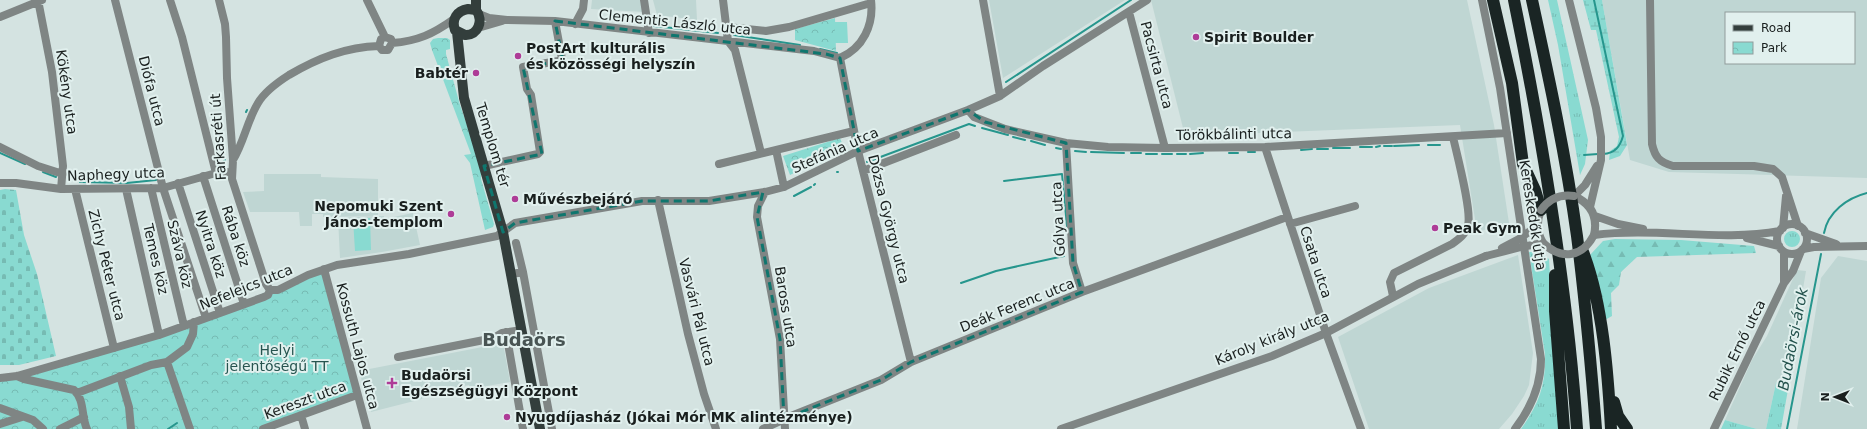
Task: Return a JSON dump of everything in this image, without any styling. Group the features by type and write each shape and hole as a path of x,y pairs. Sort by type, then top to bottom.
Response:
{"highway":[{"path":"1493,0 1512,83 1523,164 1535,190 1541,210"},
{"path":"1514,0 1528,70 1555,230 1572,359 1577,429"},
{"path":"1532,0 1561,144 1576,234 1591,363 1596,429"},
{"path":"1555,230 1555,311 1564,429"},
{"path":"1576,234 1588,264 1596,300 1609,382 1618,416 1627,429"},
{"path":"1609,382 1611,429"}],"main road":[{"path":"463,10 477,8 480,19 478,28 469,35 461,35 456,31 454,19 463,10 467,0"},
{"name":"Templom tér","path":"456,31 464,98 503,232 540,429"},
{"name":"Templom tér","path":"460,66 469,35"}],"street":[{"path":"0,17 39,0"},
{"name":"Kökény utca","path":"39,0 52,72 63,166 62,188"},
{"name":"Diófa utca","path":"115,0 163,188 206,318"},
{"path":"170,0 182,37 216,173"},
{"name":"Farkasréti út","path":"219,0 225,24 233,160 232,179 264,281 270,290"},
{"path":"367,0 385,37 391,39 392,43"},
{"path":"575,24 583,9 584,0"},
{"path":"644,0 649,33"},
{"path":"723,0 728,41 735,50 761,153"},
{"path":"983,0 1000,96"},
{"name":"Stefánia utca","path":"503,232 515,224 642,201 709,201 766,192 784,187 858,151 968,110 1000,96 1147,0"},
{"name":"Kereskedők útja","path":"1482,0 1500,88 1541,359 1541,371 1538,388 1530,406 1515,429"},
{"path":"1569,0 1599,123 1601,137 1600,160 1590,207"},
{"path":"1650,0 1652,144 1656,157 1664,164 1677,167 1767,167 1778,172 1782,177 1798,226 1805,233 1844,247"},
{"path":"840,58 847,55 864,39 868,30 871,2"},
{"name":"Clementis László utca","path":"727,27 766,31 791,26 871,2"},
{"name":"Clementis László utca","path":"477,8 489,18 555,21 814,51 840,58"},
{"name":"Pacsirta utca","path":"1129,12 1165,148"},
{"path":"436,32 454,19"},
{"name":"Clementis László utca","path":"478,28 507,20"},
{"path":"484,166 538,154 540,152 531,95 527,88 523,67 558,61 562,58 555,21"},
{"path":"392,43 409,41 436,32 456,31"},
{"path":"379,46 381,39 385,37"},
{"path":"379,46 382,50 388,50 392,43"},
{"path":"233,160 239,150 258,102 278,81 327,55 343,50 379,46"},
{"name":"Dózsa György utca","path":"840,58 843,67 858,151 911,362"},
{"name":"Törökbálinti utca","path":"968,110 974,117 991,124 1066,143 1108,147 1265,147 1507,133"},
{"path":"719,164 854,131"},
{"path":"863,171 956,135"},
{"path":"1393,296 1390,282 1394,273 1452,244 1459,239 1466,230 1469,215 1453,137"},
{"name":"Gólya utca","path":"1066,143 1073,263 1082,292"},
{"path":"0,147 38,166 63,174"},
{"name":"Csata utca","path":"1265,147 1326,333 1361,429"},
{"path":"776,150 784,187"},
{"path":"1574,196 1585,185 1600,160"},
{"name":"Naphegy utca","path":"0,183 16,183 75,189 163,188 203,176 232,172"},
{"name":"Rába köz","path":"203,176 244,304"},
{"name":"Nyitra köz","path":"178,184 220,313"},
{"name":"Száva köz","path":"151,188 184,326"},
{"name":"Zichy Péter utca","path":"75,189 114,348"},
{"name":"Temes köz","path":"126,189 159,334"},
{"path":"1782,249 1777,238 1782,229 1786,191"},
{"name":"Baross utca","path":"766,192 758,206 757,217 780,339 785,429"},
{"path":"1564,195 1574,196 1583,200 1590,207 1595,216 1596,226 1594,235 1586,247 1573,254 1560,254 1550,250 1543,243 1537,226 1541,210 1550,200 1564,195"},
{"name":"Vasvári Pál utca","path":"658,200 688,334 704,394 716,429"},
{"name":"Deák Ferenc utca","path":"763,429 881,380 911,362 1082,292 1289,221 1355,206"},
{"path":"1595,216 1618,224 1659,232"},
{"path":"1594,235 1622,232 1659,232 1738,236 1782,229 1790,225 1798,226"},
{"path":"1486,256 1519,239 1537,226"},
{"name":"Nefelejcs utca","path":"0,378 17,376 184,326 268,295 270,290 278,290 324,269 478,240 496,236 503,232"},
{"path":"1802,250 1807,241 1805,233"},
{"path":"1738,236 1782,249 1793,254 1814,247 1867,246"},
{"path":"516,243 523,272 552,429"},
{"path":"1486,256 1543,243"},
{"name":"Rubik Ernő utca","path":"1782,249 1784,284"},
{"name":"Rubik Ernő utca","path":"1714,429 1802,250"},
{"name":"Károly király utca","path":"1061,429 1272,356 1326,333 1393,296 1443,272 1486,256"},
{"name":"Kossuth Lajos utca","path":"324,269 367,429"},
{"path":"512,274 523,272"},
{"path":"77,393 151,365 167,362 187,346 193,334 194,322"},
{"path":"398,357 494,338 499,334 506,332 522,330"},
{"path":"506,332 523,429"},
{"path":"167,362 190,429"},
{"path":"17,376 24,379 74,390 77,393 83,408 87,429"},
{"path":"120,376 129,407 131,429"},
{"name":"Kereszt utca","path":"263,429 357,395"},
{"path":"0,408 33,420 43,429"},
{"path":"301,415 306,429"},
{"path":"0,424 22,417"},
{"path":"60,429 84,417"}],"highlighted area":[{"path":"555,21 826,54 840,58 843,67 858,151 968,110 985,122 1066,143 1073,263 1082,292 911,362 881,380 784,419 780,339 757,217 763,192 709,201 642,201 515,223 503,232 484,166 542,154 523,67 563,61"}],"shaded area":[{"path":"592,0 642,0 644,12 591,9"},
{"path":"653,0 696,0 697,20 657,15"},
{"path":"989,0 1125,0 1003,78"},
{"path":"1151,0 1467,0 1494,125 1509,223 1477,232 1460,125 1185,136"},
{"path":"1602,0 1867,0 1867,178 1669,172 1630,160"},
{"path":"264,174 321,174 321,177 378,179 378,216 384,216 384,219 413,213 420,245 340,258 338,218 377,216 323,217 323,214 312,214 312,226 300,226 299,212 250,212 243,192 264,191"},
{"path":"1518,255 1533,353 1529,385 1524,396 1512,414 1499,429 1369,429 1338,337 1429,288"},
{"path":"1838,256 1867,261 1867,429 1797,429 1821,278"},
{"path":"1797,270 1806,271 1789,372 1784,378 1781,378 1776,383 1766,429 1757,429 1725,420 1752,360 1767,336"},
{"path":"503,343 510,382 470,389 469,385 424,394 422,399 371,412 359,371"}],"green space":[{"path":"1548,0 1557,0 1588,140 1585,164 1580,175 1558,45"},
{"path":"1583,0 1602,0 1627,145 1620,156 1609,160 1610,151 1617,146 1619,137 1596,30 1591,30"},
{"path":"835,18 836,51 795,40 795,29"},
{"path":"835,22 847,22 848,43 835,43"},
{"path":"447,38 450,40 450,49 446,50 446,54 460,105 481,165 481,179 494,224 493,227 485,230 470,163 464,155 471,154 430,43 433,39"},
{"path":"840,138 844,148 790,175 783,156"},
{"path":"0,190 16,190 24,235 37,274 56,356 19,365 0,365"},
{"path":"370,218 371,250 355,251 353,219"},
{"path":"1792,231 1798,233 1800,239 1798,245 1792,247 1786,245 1784,239 1786,233"},
{"path":"1615,239 1681,240 1754,246 1756,253 1637,257 1621,272 1619,285 1611,293 1612,316 1605,320 1590,255 1603,241"},
{"path":"1529,252 1539,252 1549,259 1559,429 1521,429 1540,394 1543,385 1545,365 1545,354"},
{"name":"Helyi jelentőségű TT","path":"324,269 357,395 263,429 0,429 0,378 159,335"},
{"path":"1781,378 1788,381 1789,384 1781,429 1766,429 1776,383"},
{"path":"1725,420 1757,429 1721,429"}],"waterway":[{"path":"1006,82 1131,0"},
{"path":"1594,0 1623,136 1614,151 1603,154"},
{"path":"654,26 718,33"},
{"path":"734,35 800,45"},
{"path":"820,49 837,53"},
{"path":"867,162 969,124 975,126"},
{"path":"982,128 1008,135"},
{"path":"1013,137 1025,140"},
{"path":"1031,141 1045,145"},
{"path":"1394,146 1419,145"},
{"path":"1428,145 1440,145"},
{"path":"1376,147 1380,146"},
{"path":"1384,146 1392,146"},
{"path":"1360,147 1372,147"},
{"path":"1056,148 1061,149"},
{"path":"1333,148 1350,148"},
{"path":"1301,150 1312,149"},
{"path":"1317,149 1328,149"},
{"path":"1075,151 1086,152"},
{"path":"1091,152 1124,153"},
{"path":"1248,152 1255,152"},
{"path":"0,153 25,164"},
{"path":"1131,153 1141,153"},
{"path":"1190,154 1203,153"},
{"path":"1229,153 1238,153"},
{"path":"1146,154 1157,154"},
{"path":"1162,154 1172,154"},
{"path":"1177,154 1186,154"},
{"path":"1584,155 1598,154"},
{"path":"219,166 225,160"},
{"path":"43,172 56,177"},
{"path":"1004,181 1062,174 1067,226"},
{"path":"80,182 127,183 156,180"},
{"path":"794,196 811,187"},
{"name":"Budaörsi-árok","path":"1824,233 1826,225 1834,212 1852,198 1867,193"},
{"name":"Budaörsi-árok","path":"1787,429 1821,254"},
{"path":"961,283 996,271 1064,256"},
{"path":"168,429 177,423"}],"place":[{"name":"Spirit Boulder","path":"1196,37"},
{"name":"PostArt kulturális és közösségi helyszín","path":"518,56"},
{"name":"Babtér","path":"476,73"},
{"name":"Művészbejáró","path":"515,199"},
{"name":"Nepomuki Szent János-templom","path":"451,214"},
{"name":"Peak Gym","path":"1435,228"},
{"name":"Budaörsi Egészségügyi Központ","path":"392,383"},
{"name":"Nyugdíjasház (Jókai Mór MK alintézménye)","path":"507,417"}],"district":[{"name":"Budaörs","path":"524,340"}]}
